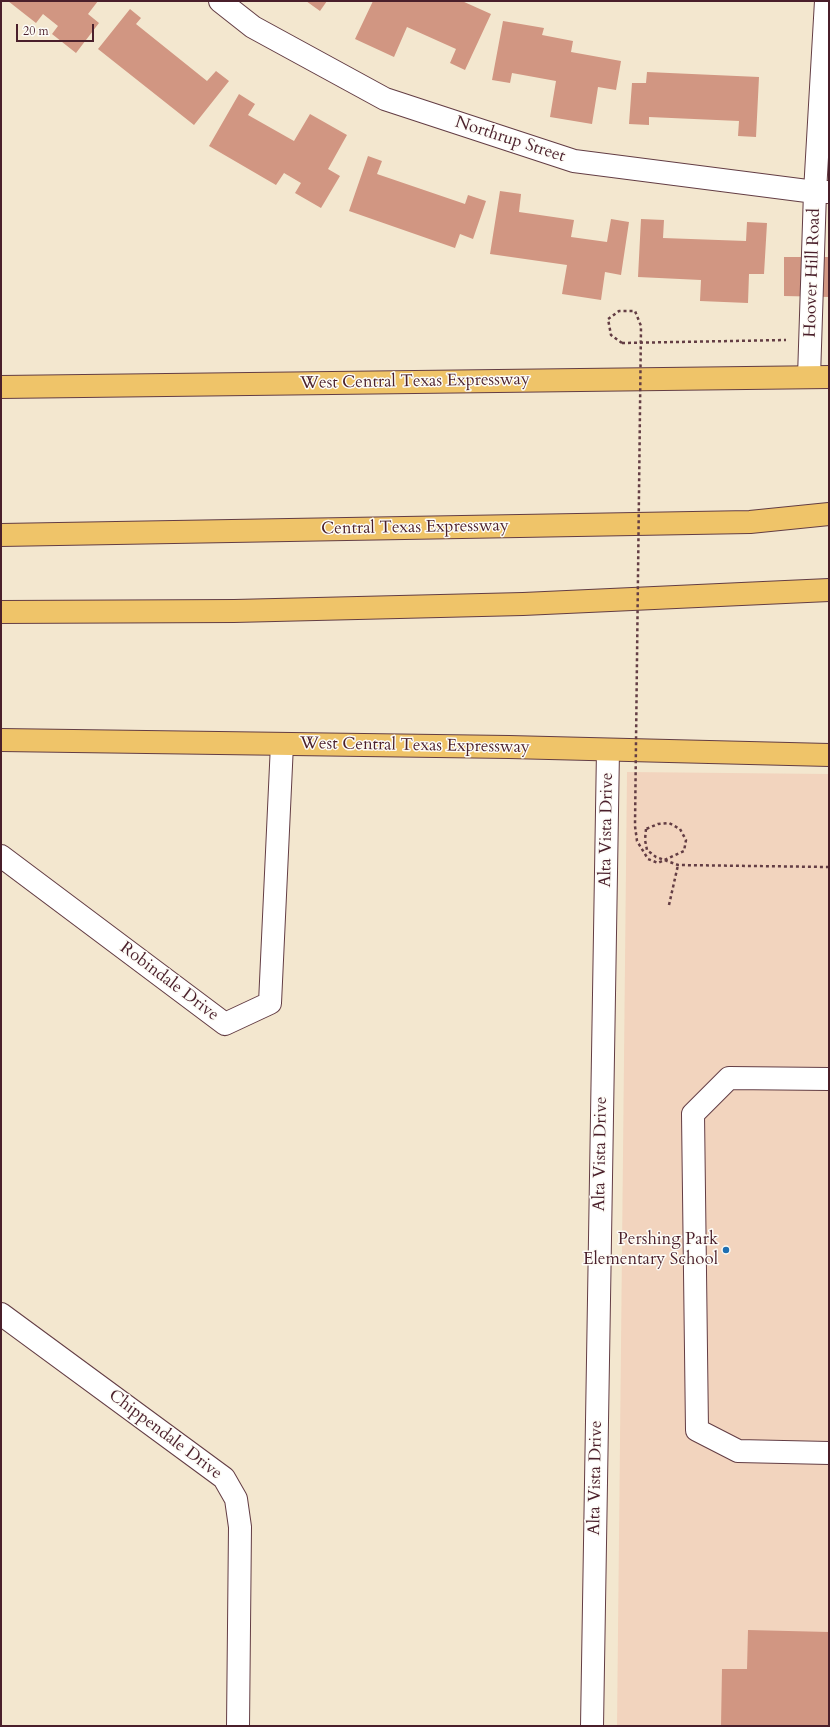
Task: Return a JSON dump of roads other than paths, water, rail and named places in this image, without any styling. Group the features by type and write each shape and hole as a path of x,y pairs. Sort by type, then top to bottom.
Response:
{"main road":[{"name":"West Central Texas Expressway","path":"1,387 819,377"},
{"name":"Central Texas Expressway","path":"1,535 750,522 829,514"},
{"path":"1,612 234,611 374,608 531,603 829,590"},
{"name":"West Central Texas Expressway","path":"1,740 509,747 829,755"}],"street":[{"name":"Northrup Street","path":"220,1 253,27 385,99 574,161 822,192"},
{"name":"Hoover Hill Road","path":"819,377 811,339 822,192 826,1"},
{"name":"Robindale Drive","path":"1,856 225,1024 270,1003 282,744"},
{"name":"Alta Vista Drive","path":"592,1726 608,750"},
{"path":"829,1079 729,1078 693,1114 697,1430 738,1451 829,1453"},
{"name":"Chippendale Drive","path":"1,1314 224,1478 236,1499 240,1527 238,1726"}],"place":[{"name":"Pershing Park Elementary School","path":"726,1250"}]}
